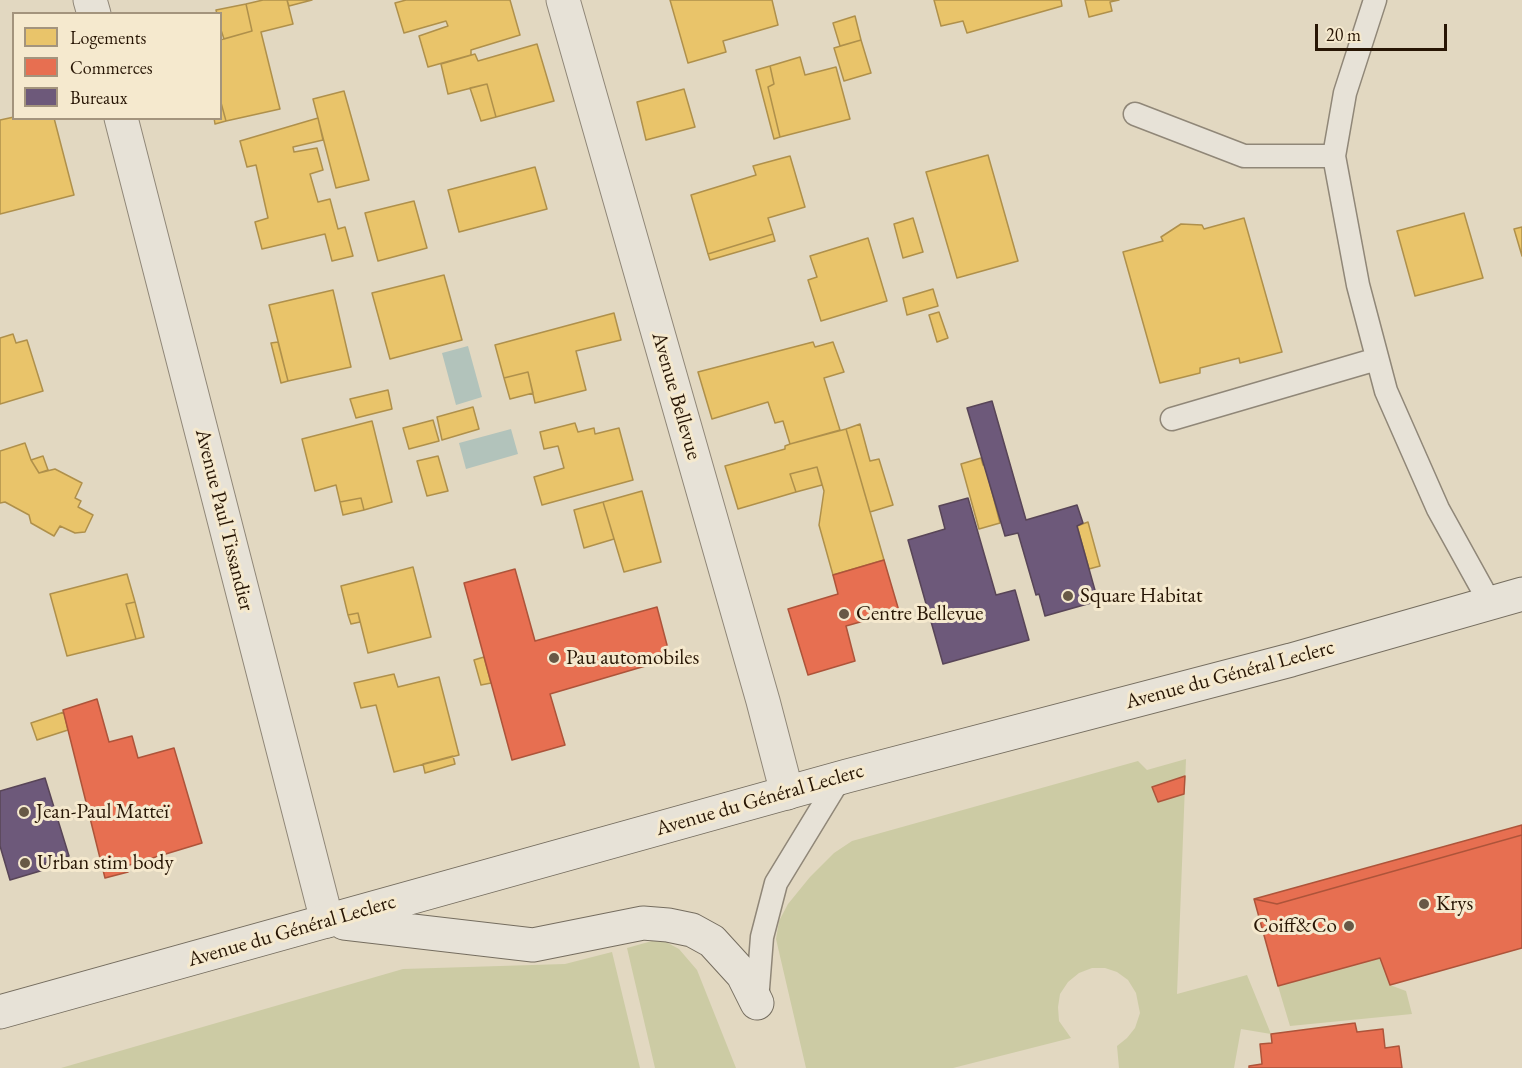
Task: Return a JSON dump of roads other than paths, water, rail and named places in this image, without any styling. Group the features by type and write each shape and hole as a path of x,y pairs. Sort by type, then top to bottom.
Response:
{"main road":[{"name":"Avenue Bellevue","path":"564,0 763,701 787,793"},
{"name":"Avenue Paul Tissandier","path":"122,120 327,921"},
{"name":"Avenue du Général Leclerc","path":"0,1012 840,778 1292,660 1522,594"},
{"path":"327,921 532,945 643,923 668,925 692,930 712,941 742,975 757,1003"}],"lane":[{"path":"1375,0 1345,93 1334,156 1358,285 1386,391 1438,509 1490,603"},
{"path":"1135,114 1244,156 1334,156"},
{"path":"1172,419 1377,358"},
{"path":"757,1003 762,937 776,883 840,778"}],"place":[{"name":"Square Habitat","path":"1068,596"},
{"name":"Centre Bellevue","path":"844,614"},
{"name":"Pau automobiles","path":"554,658"},
{"name":"Jean-Paul Matteï","path":"24,812"},
{"name":"Urban stim body","path":"25,863"},
{"name":"Krys","path":"1424,904"},
{"name":"Coiff&Co","path":"1349,926"}]}
